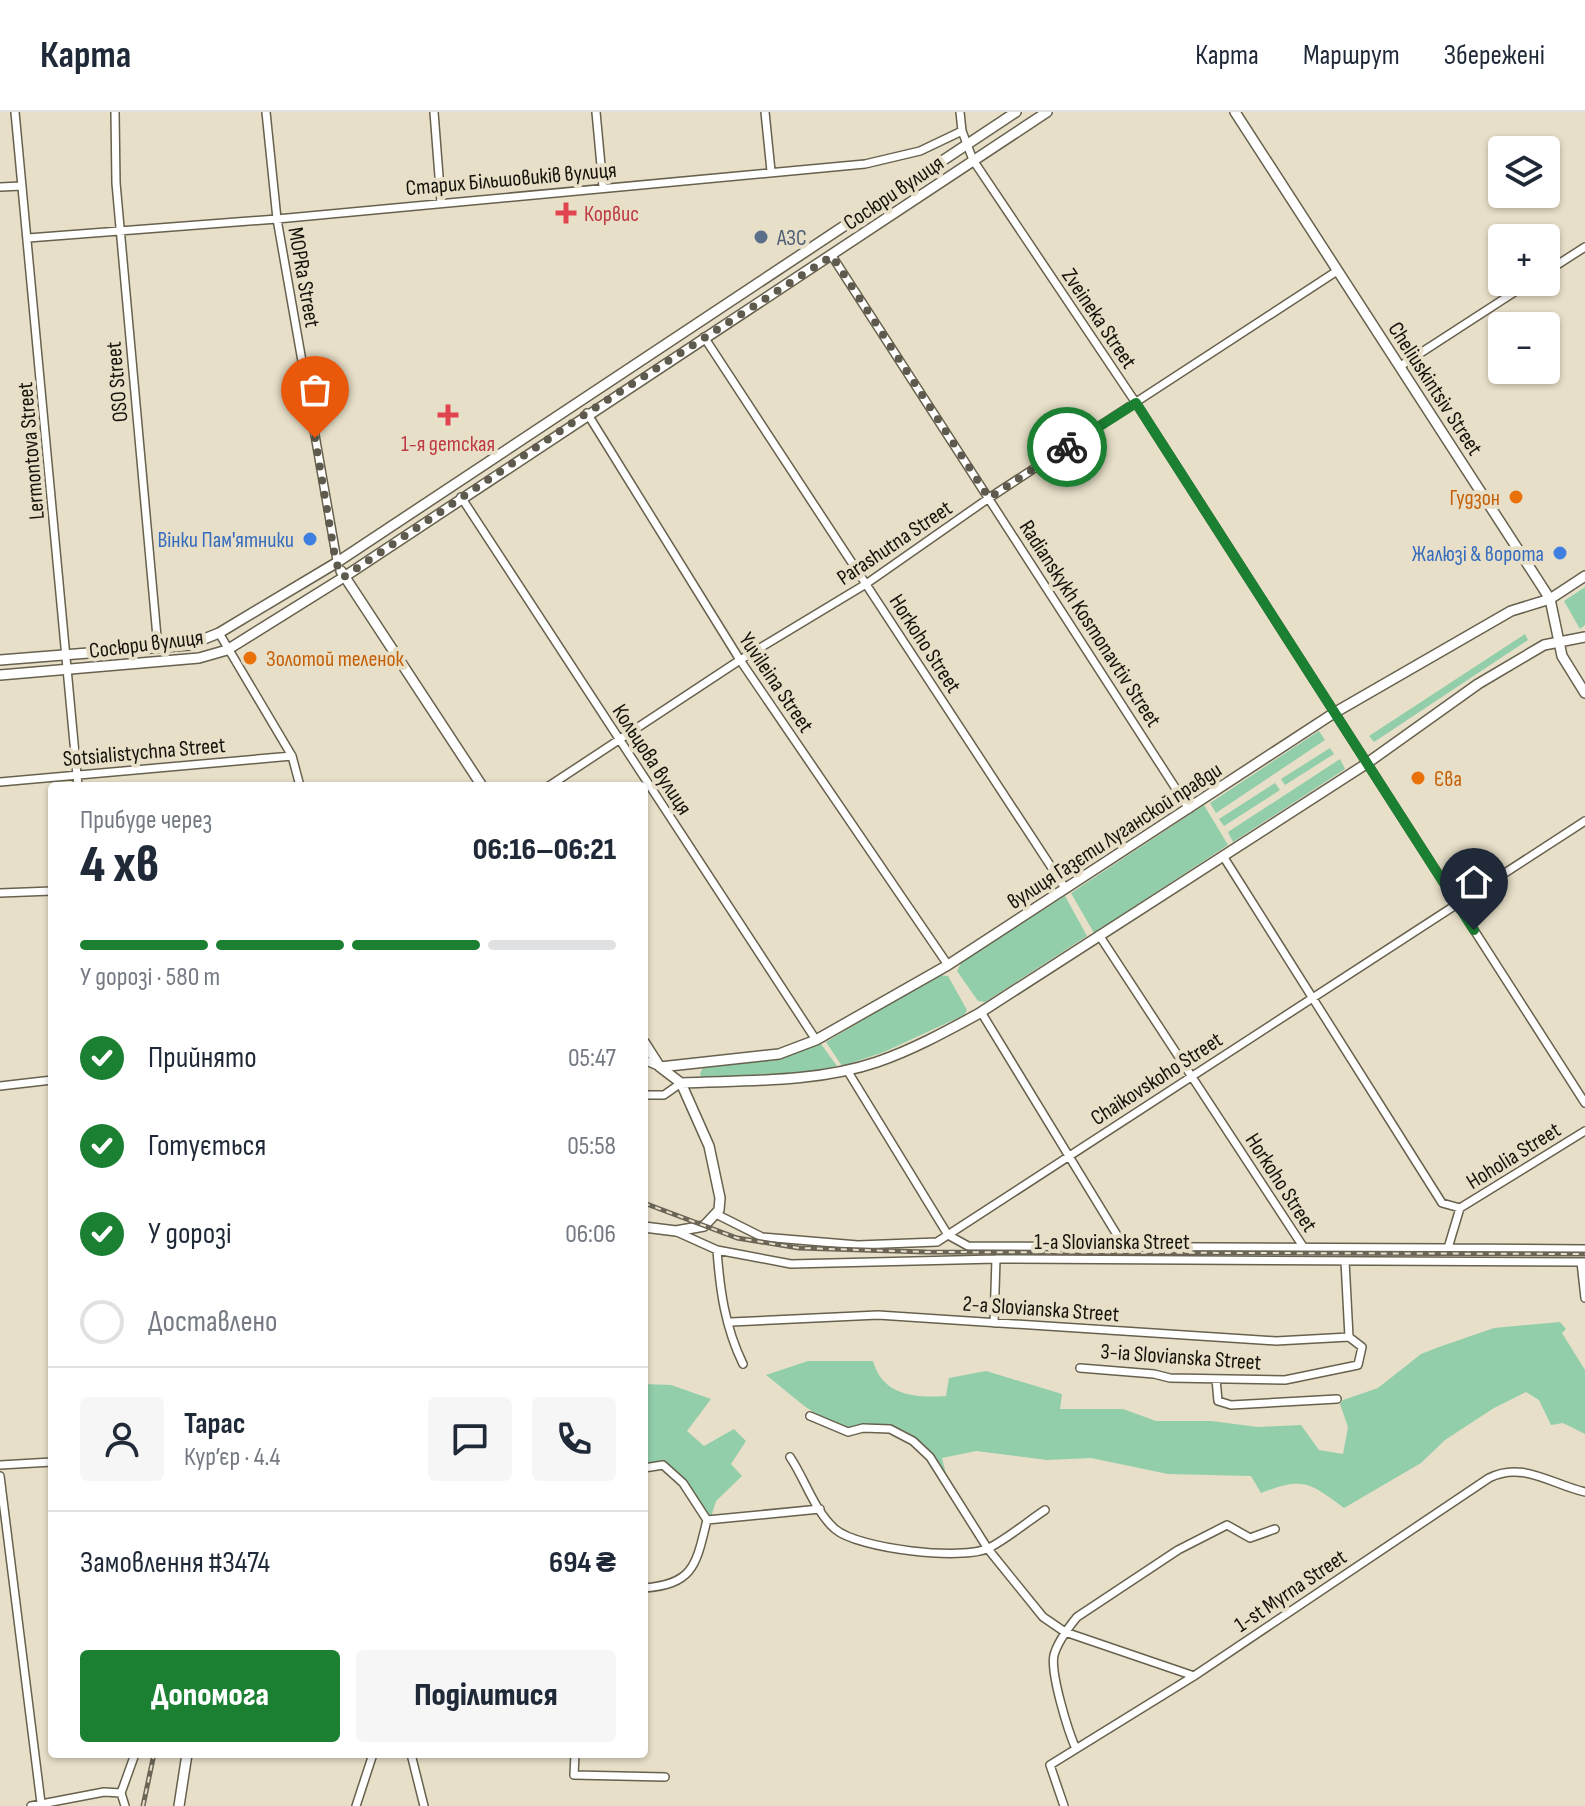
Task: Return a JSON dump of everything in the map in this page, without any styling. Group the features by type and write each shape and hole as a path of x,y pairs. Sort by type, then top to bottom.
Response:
{"street":[{"name":"Lermontova Street","path":"15,112 78,782"},
{"name":"OSO Street","path":"115,112 120,233 158,648"},
{"name":"MOPRa Street","path":"266,112 277,219 340,570 479,782"},
{"path":"434,112 441,202"},
{"path":"596,112 603,187"},
{"path":"765,112 771,171"},
{"path":"960,112 962,131 973,160"},
{"name":"Сосюри вулиця","path":"0,675 199,658 227,650 340,570 1016,112"},
{"name":"Сосюри вулиця","path":"0,660 200,643 340,570 461,497 1047,112"},
{"name":"Cheliuskintsiv Street","path":"1235,112 1337,271 1402,365 1550,599 1562,656 1585,693"},
{"name":"Старих Більшовиків вулиця","path":"28,238 120,233 865,164 920,151 962,131"},
{"name":"Zveineka Street","path":"973,160 1136,403 1585,1103"},
{"path":"0,187 22,186"},
{"path":"1560,263 1585,247"},
{"name":"Radianskykh Kosmonavtiv Street","path":"832,256 1189,809"},
{"name":"Parashutna Street","path":"555,782 740,660 866,584 989,498 1337,271"},
{"path":"1402,365 1508,296"},
{"name":"Horkoho Street","path":"704,337 1065,888"},
{"name":"Yuvileina Street","path":"587,413 740,660 948,965"},
{"name":"Кольцова вулиця","path":"461,497 647,782"},
{"name":"вулиця Газєти Луганской правди","path":"648,1062 660,1067 779,1054 816,1040 948,965 1334,713 1511,611 1550,599 1585,576"},
{"path":"219,633 292,756 299,782"},
{"path":"648,1095 664,1095 681,1083 800,1077 847,1070 926,1042 981,1012 1366,764 1478,684 1544,645 1585,637"},
{"name":"Sotsialistychna Street","path":"0,782 292,756"},
{"name":"Кольцова вулиця","path":"648,784 816,1040"},
{"name":"Chaikovskoho Street","path":"716,1214 762,1237 858,1245 937,1242 1585,821"},
{"path":"1223,856 1442,1203 1460,1208 1448,1248"},
{"path":"0,893 48,891"},
{"name":"Horkoho Street","path":"1099,935 1304,1248"},
{"path":"981,1012 1125,1248"},
{"path":"648,1048 660,1067 681,1083 709,1146 720,1198 716,1214 704,1226 676,1231"},
{"path":"847,1070 948,1235 968,1246 1585,1249"},
{"path":"0,1086 48,1080"},
{"name":"Hoholia Street","path":"1460,1208 1585,1131"},
{"name":"1-a Slovianska Street","path":"648,1228 676,1231 717,1250 791,1264 996,1259 1583,1262"},
{"path":"717,1250 723,1314 731,1322 732,1342 743,1364"},
{"path":"994,1323 996,1259"},
{"name":"3-ia Slovianska Street","path":"1080,1368 1216,1379 1285,1380 1358,1365 1362,1347 1349,1337 1345,1261"},
{"path":"1583,1262 1585,1298"},
{"name":"2-a Slovianska Street","path":"731,1322 878,1315 1276,1341 1349,1337"},
{"path":"1216,1379 1218,1401 1231,1405 1337,1399"},
{"path":"810,1416 848,1432 863,1428 890,1429 913,1441 930,1457 988,1549 1043,1617 1065,1632 1194,1676"},
{"path":"790,1457 820,1509 838,1532 871,1545 961,1556 988,1549 1045,1510"},
{"path":"0,1465 48,1462"},
{"path":"648,1467 663,1465 683,1483 707,1520 700,1551 687,1576 668,1586 648,1588"},
{"name":"1-st Myrna Street","path":"1064,1806 1050,1765 1194,1676 1506,1469 1585,1492"},
{"path":"0,1476 41,1803"},
{"path":"707,1520 820,1509"},
{"path":"1076,1749 1068,1731 1053,1658 1065,1632 1077,1617 1190,1543 1227,1525 1250,1538 1275,1529"},
{"path":"124,1800 134,1758"},
{"path":"179,1806 186,1758"},
{"path":"356,1806 372,1758"},
{"path":"412,1758 424,1806"},
{"path":"575,1758 574,1775 665,1777"},
{"path":"31,1806 104,1792 133,1806"}],"green space":[{"path":"1585,587 1585,625 1580,629 1564,601"},
{"path":"1525,634 1528,640 1374,742 1369,736"},
{"path":"1319,731 1325,740 1216,813 1210,803"},
{"path":"1330,748 1334,754 1285,785 1281,779"},
{"path":"1340,759 1345,769 1233,842 1228,832"},
{"path":"1275,783 1280,790 1224,826 1219,819"},
{"path":"1204,805 1228,845 1094,933 1071,893"},
{"path":"1065,896 1087,936 985,1002 978,1001 957,971 962,961"},
{"path":"939,975 948,976 967,1010 964,1015 884,1052 842,1066 826,1042"},
{"path":"821,1044 837,1066 809,1072 702,1078 700,1074 703,1067 777,1060"},
{"path":"1560,1322 1566,1329 1562,1333 1585,1370 1585,1434 1563,1423 1551,1425 1539,1400 1526,1392 1494,1408 1445,1440 1421,1463 1344,1508 1322,1492 1305,1485 1287,1485 1261,1493 1251,1476 1168,1474 1091,1458 1047,1460 976,1451 942,1458 947,1478 934,1457 908,1433 886,1425 852,1427 837,1424 804,1406 766,1375 808,1361 873,1361 884,1382 892,1388 912,1395 934,1397 946,1396 949,1378 986,1371 1062,1394 1060,1409 1123,1409 1156,1421 1211,1421 1258,1427 1301,1425 1319,1450 1343,1454 1348,1427 1340,1404 1343,1400 1378,1388 1421,1354 1439,1347 1494,1328"},
{"path":"648,1384 671,1385 711,1399 687,1431 704,1446 734,1429 746,1441 731,1464 742,1476 716,1501 711,1517 685,1480 663,1460 648,1463"}],"railway":[{"path":"648,1205 737,1238 799,1248 926,1252 1585,1254"},
{"path":"143,1806 153,1758"}],"way so far":[{"path":"315,438 336,563 344,577 587,413 832,256 989,498 1067,447"}],"place":[{"name":"Корвис","path":"566,213"},
{"name":"АЗС","path":"761,237"},
{"name":"1-я детская","path":"448,415"},
{"name":"Гудзон","path":"1516,497"},
{"name":"Вінки Пам'ятники","path":"310,539"},
{"name":"Жалюзі & ворота","path":"1560,553"},
{"name":"Золотой теленок","path":"250,658"},
{"name":"Єва","path":"1418,778"}],"route":[{"path":"1067,447 1136,403 1396,813 1474,930"}]}
